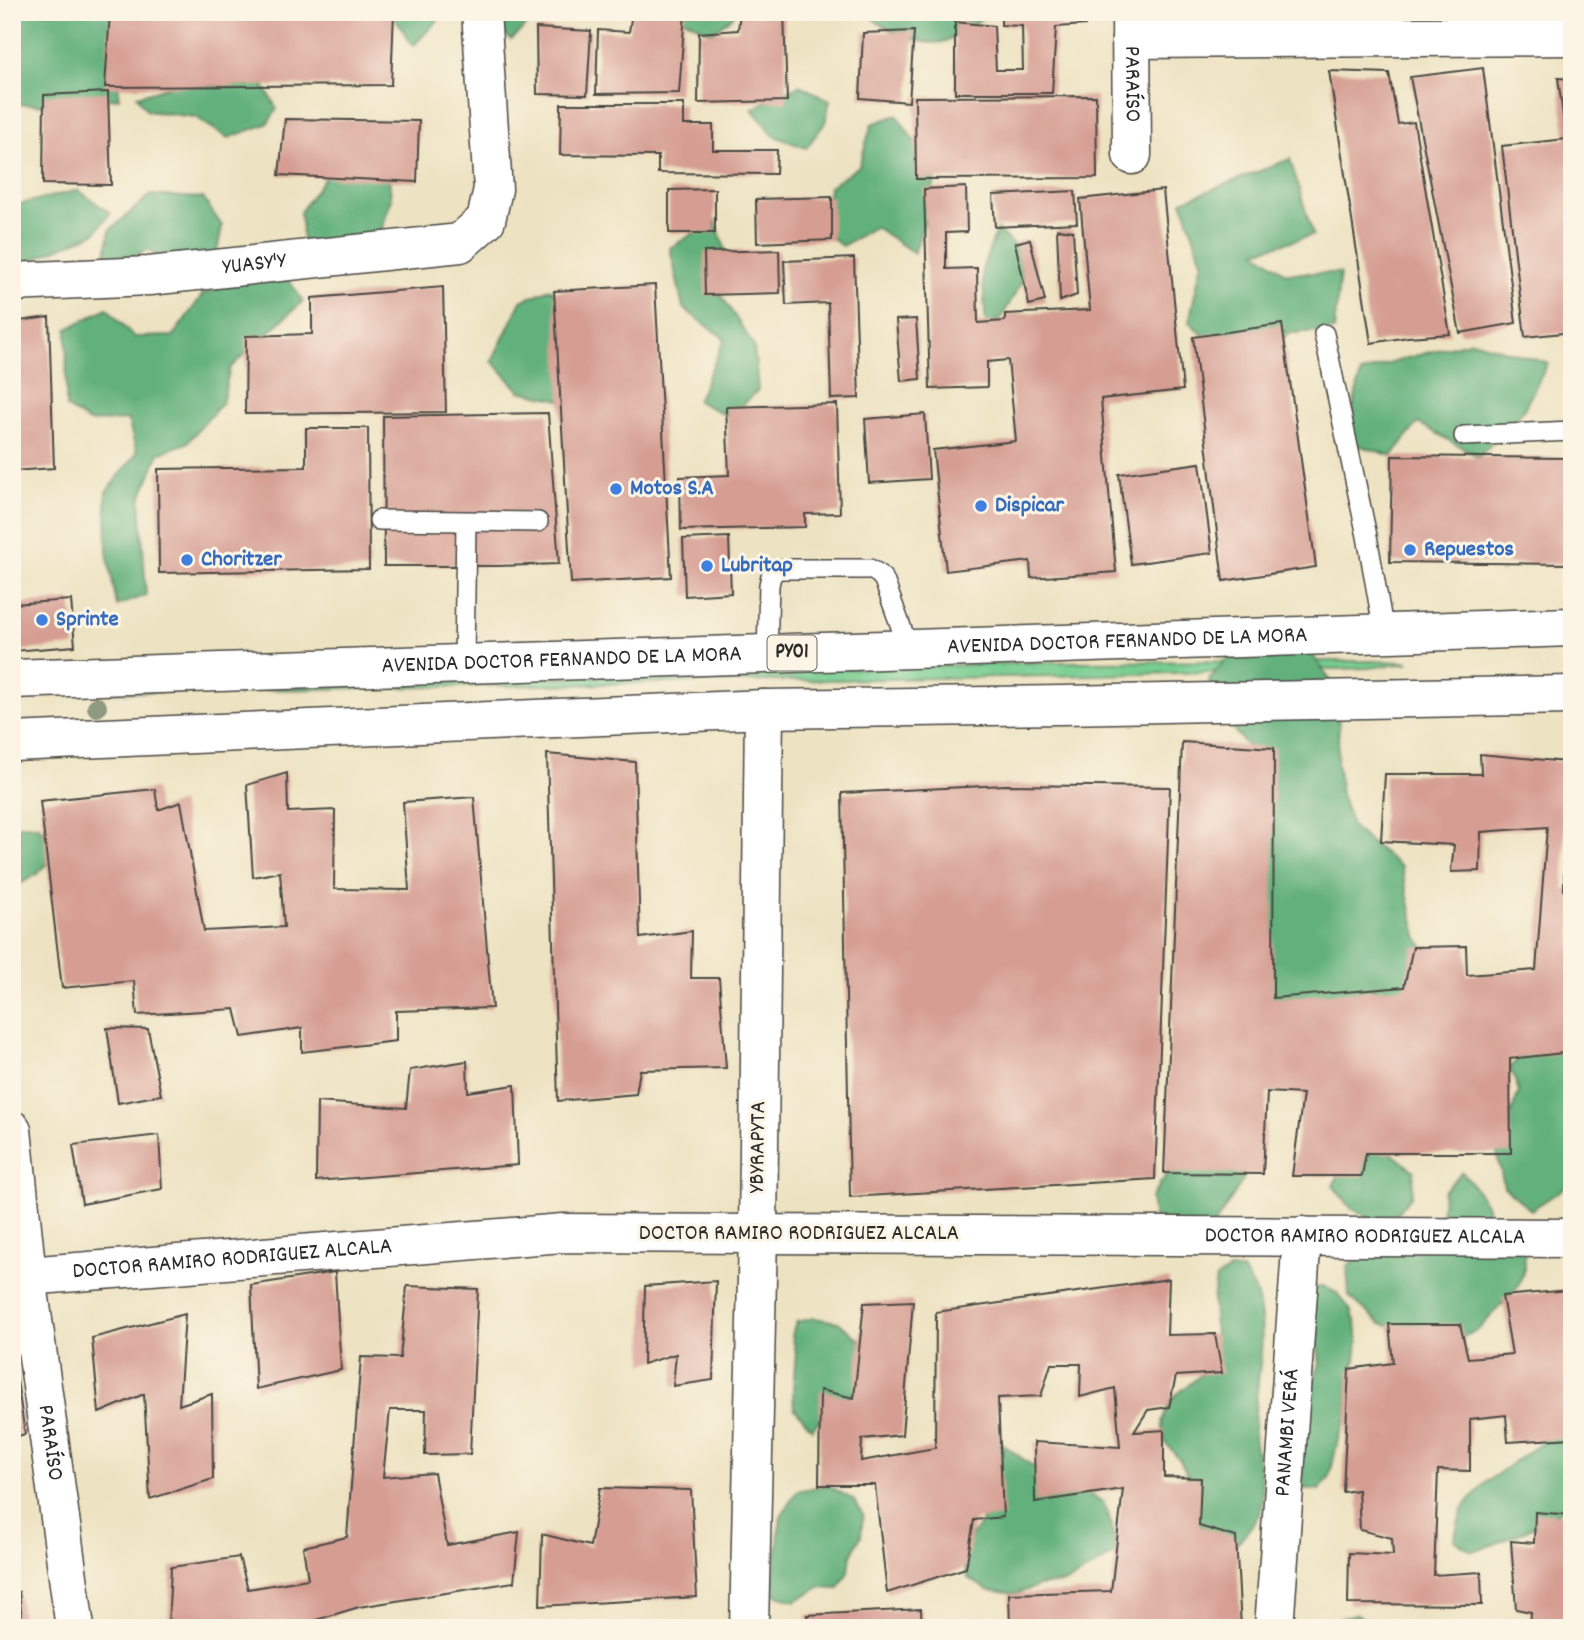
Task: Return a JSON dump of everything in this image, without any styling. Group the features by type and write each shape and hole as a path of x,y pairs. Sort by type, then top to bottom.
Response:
{"main road":[{"name":"YUASY'Y","path":"12,282 149,276 460,243 486,220 493,189 481,12"},
{"path":"1131,26 1572,36"},
{"name":"PARAÍSO","path":"1131,26 1132,155"},
{"name":"AVENIDA DOCTOR FERNANDO DE LA MORA","path":"12,679 1572,627"},
{"path":"12,742 764,709 1572,695"},
{"name":"YBYRAPYTA","path":"749,1628 758,1234 764,709"},
{"name":"PARAÍSO","path":"12,1130 27,1276 75,1628"},
{"name":"DOCTOR RAMIRO RODRIGUEZ ALCALA","path":"27,1276 563,1233 1572,1238"},
{"name":"PANAMBI VERÁ","path":"1274,1628 1301,1237"}],"lane":[{"path":"1324,334 1367,536 1384,633"},
{"path":"1464,436 1572,431"},
{"path":"379,520 538,523"},
{"path":"464,664 466,522"},
{"path":"767,653 769,585 771,576 777,569 870,569 878,573 884,580 909,649"}],"green space":[{"path":"12,12 123,12 117,40 119,98 53,105 17,104 12,108"},
{"path":"391,12 443,12 444,14 413,46"},
{"path":"496,12 524,12 527,25 511,40 498,25"},
{"path":"662,12 738,12 712,33 678,16"},
{"path":"865,12 982,12 984,17 951,39 937,43 903,36"},
{"path":"259,77 277,109 267,124 228,138 195,117 147,111 137,96 177,84 218,87"},
{"path":"799,85 830,100 825,123 806,148 774,136 752,109"},
{"path":"897,115 921,152 938,167 914,253 875,227 842,246 823,232 829,187 859,166 872,124"},
{"path":"1290,159 1313,235 1256,251 1285,273 1340,273 1334,330 1291,333 1229,359 1189,322 1202,261 1182,201"},
{"path":"388,165 391,200 378,241 305,261 300,212 330,170"},
{"path":"78,190 110,213 95,233 27,262 12,259 12,206"},
{"path":"150,195 203,198 222,226 217,252 183,279 148,249 103,271 110,230"},
{"path":"715,220 730,263 718,290 754,346 758,390 730,417 697,401 725,339 683,308 670,248"},
{"path":"997,230 1018,249 1023,280 1000,320 986,324 982,269"},
{"path":"281,268 303,301 230,368 222,403 187,443 159,453 140,500 146,595 117,606 107,552 106,492 137,453 128,420 89,422 66,407 67,329 107,308 134,337 173,336 203,294"},
{"path":"550,289 588,318 560,400 520,391 492,361 521,301"},
{"path":"1472,341 1548,363 1523,411 1479,457 1418,423 1392,456 1345,441 1361,373"},
{"path":"1234,650 1312,654 1332,683 1339,724 1337,763 1341,795 1353,828 1401,867 1417,936 1424,948 1399,1003 1283,1009 1255,980 1255,796 1247,746 1219,712 1209,679"},
{"path":"1052,662 1409,663 1368,668 1052,676 97,693"},
{"path":"20,825 39,826 56,855 37,874 20,884 12,881 12,838"},
{"path":"1572,1030 1572,1183 1531,1210 1504,1187 1497,1153 1519,1091 1510,1068 1527,1048"},
{"path":"1381,1145 1414,1171 1412,1195 1397,1213 1380,1224 1351,1208 1333,1186 1349,1156"},
{"path":"1241,1156 1243,1180 1199,1249 1155,1230 1151,1198 1172,1166"},
{"path":"1462,1172 1488,1208 1474,1229 1460,1237 1441,1218 1443,1192"},
{"path":"1369,1243 1524,1246 1525,1267 1518,1287 1478,1330 1463,1337 1413,1331 1380,1323 1349,1296 1347,1268"},
{"path":"1230,1270 1242,1270 1254,1287 1262,1328 1254,1432 1261,1479 1261,1508 1251,1527 1237,1543 1208,1535 1195,1517 1194,1487 1180,1460 1165,1442 1162,1422 1172,1398 1202,1374 1215,1334 1213,1300 1216,1278"},
{"path":"1323,1286 1337,1293 1350,1309 1356,1323 1358,1341 1356,1360 1349,1377 1347,1416 1338,1439 1329,1478 1319,1490 1302,1488 1300,1416 1320,1364 1318,1347 1310,1334 1312,1288"},
{"path":"814,1318 838,1322 860,1340 862,1386 828,1410 812,1429 794,1408 796,1352 792,1335 796,1322"},
{"path":"1572,1432 1572,1504 1498,1543 1472,1551 1454,1540 1462,1509 1485,1483 1546,1439"},
{"path":"1001,1443 1034,1467 1065,1479 1103,1502 1112,1526 1116,1553 1068,1582 1038,1586 1016,1594 988,1590 968,1578 960,1553 984,1518 993,1466"},
{"path":"827,1485 854,1500 863,1515 861,1536 851,1555 849,1570 839,1588 820,1587 795,1601 772,1593 781,1516 797,1491"},
{"path":"1357,1614 1374,1628 1330,1628 1340,1618"}],"building":[{"path":"110,12 394,12 391,85 105,87"},
{"path":"632,12 685,12 679,93 596,94 598,30 629,32"},
{"path":"740,12 784,12 787,101 698,103 699,33 738,30"},
{"path":"1001,12 1084,12 1085,25 1056,27 1052,93 955,93 955,22 994,26 996,70 1023,70 1022,26 1001,25"},
{"path":"536,28 591,31 587,95 537,94"},
{"path":"914,31 909,102 860,98 863,33"},
{"path":"1483,68 1516,323 1460,333 1410,77"},
{"path":"1329,71 1389,73 1398,124 1414,122 1450,334 1371,343"},
{"path":"1558,78 1572,79 1572,332 1525,337 1502,146 1566,139"},
{"path":"108,92 111,185 43,184 44,95"},
{"path":"1096,96 1097,178 916,179 915,97"},
{"path":"561,104 684,104 684,125 713,125 713,150 777,150 776,174 658,173 658,156 560,155"},
{"path":"285,119 419,121 417,182 279,175"},
{"path":"966,187 967,232 946,233 946,269 977,268 978,323 1005,321 1005,314 1090,310 1080,199 1163,190 1183,390 1101,399 1116,572 1031,578 1030,561 946,571 933,450 1016,441 1008,360 987,362 987,387 930,389 924,189"},
{"path":"715,189 715,233 669,233 669,190"},
{"path":"1075,191 1077,223 995,227 993,195"},
{"path":"832,197 832,240 757,243 756,199"},
{"path":"1057,229 1073,231 1077,295 1060,301"},
{"path":"1030,239 1045,301 1029,305 1015,243"},
{"path":"779,250 780,293 705,295 704,252"},
{"path":"854,258 859,398 831,399 828,303 786,305 784,261"},
{"name":"Motos S.A","path":"655,285 671,577 571,583 554,291"},
{"path":"443,287 446,412 245,414 246,336 312,334 312,298"},
{"path":"49,317 54,468 12,471 12,322"},
{"path":"916,319 920,379 901,381 896,320"},
{"path":"1282,324 1316,567 1223,581 1193,337"},
{"path":"837,404 840,513 805,514 805,527 681,530 680,477 729,475 726,407"},
{"path":"548,413 559,564 384,566 383,416"},
{"path":"925,414 929,479 869,483 865,419"},
{"path":"306,428 368,428 369,569 159,573 158,469 306,467"},
{"path":"1392,456 1572,458 1572,564 1390,562"},
{"path":"1200,463 1212,553 1131,564 1119,474"},
{"name":"Lubritap","path":"729,537 731,593 685,596 683,539"},
{"name":"Sprinte","path":"71,600 75,646 13,651 12,604"},
{"path":"1182,742 1274,748 1273,998 1404,987 1413,947 1466,946 1467,975 1536,970 1547,827 1481,832 1480,871 1451,872 1454,845 1381,841 1385,774 1481,774 1480,754 1566,762 1564,890 1572,888 1572,1052 1510,1059 1511,1153 1366,1153 1362,1176 1292,1176 1303,1094 1267,1092 1263,1174 1164,1173"},
{"path":"547,754 635,762 640,938 692,931 691,978 719,978 726,1068 640,1070 636,1094 558,1101"},
{"path":"287,773 288,812 335,810 334,889 409,890 403,802 474,797 492,1008 396,1011 396,1041 302,1052 302,1028 242,1037 235,1009 137,1015 134,981 62,988 40,801 155,789 158,810 181,802 204,931 284,927 280,872 253,877 247,785"},
{"path":"1006,785 1170,787 1155,1179 850,1197 842,793"},
{"path":"107,1028 148,1029 161,1095 118,1103"},
{"path":"467,1061 468,1092 515,1085 518,1165 316,1181 317,1102 406,1108 410,1070"},
{"path":"159,1135 162,1189 82,1204 73,1145"},
{"path":"335,1272 341,1370 256,1389 251,1285"},
{"path":"1169,1279 1167,1335 1215,1334 1222,1373 1176,1376 1169,1407 1148,1410 1134,1432 1164,1430 1164,1477 1201,1478 1199,1526 1236,1537 1241,1628 1082,1628 1065,1623 1065,1628 1010,1628 1009,1594 1111,1591 1123,1489 1035,1502 1034,1442 1120,1447 1115,1388 1080,1397 1081,1364 1051,1364 1041,1396 998,1398 1003,1517 974,1520 966,1568 887,1593 875,1485 819,1485 820,1390 854,1398 864,1303 913,1301 902,1435 862,1439 861,1461 935,1448 936,1312"},
{"path":"716,1281 713,1380 673,1386 676,1354 643,1364 645,1286"},
{"path":"407,1286 478,1289 470,1454 425,1455 426,1410 390,1410 383,1477 434,1473 447,1545 519,1532 514,1582 359,1607 290,1628 168,1628 171,1567 239,1557 248,1589 308,1579 303,1547 347,1537 361,1357 400,1358"},
{"path":"1569,1290 1572,1438 1508,1442 1506,1415 1470,1419 1470,1471 1438,1470 1434,1575 1481,1572 1482,1605 1348,1604 1349,1553 1393,1555 1392,1538 1360,1530 1358,1490 1343,1492 1349,1369 1393,1363 1389,1324 1460,1324 1468,1358 1512,1354 1502,1296"},
{"path":"185,1314 179,1405 212,1394 213,1479 150,1499 144,1394 99,1413 92,1338"},
{"path":"14,1360 25,1434 12,1438 12,1361"},
{"path":"600,1488 691,1490 697,1597 540,1606 542,1534 590,1546"},
{"path":"1535,1512 1572,1515 1572,1628 1530,1628 1531,1612 1516,1609 1511,1541 1534,1543"},
{"path":"19,1592 23,1628 12,1628 12,1595"},
{"path":"921,1609 922,1628 808,1628 807,1615"}],"place":[{"name":"Motos S.A","path":"616,489"},
{"name":"Dispicar","path":"981,506"},
{"name":"Repuestos","path":"1410,550"},
{"name":"Choritzer","path":"187,560"},
{"name":"Lubritap","path":"707,566"},
{"name":"Sprinte","path":"42,620"}]}
